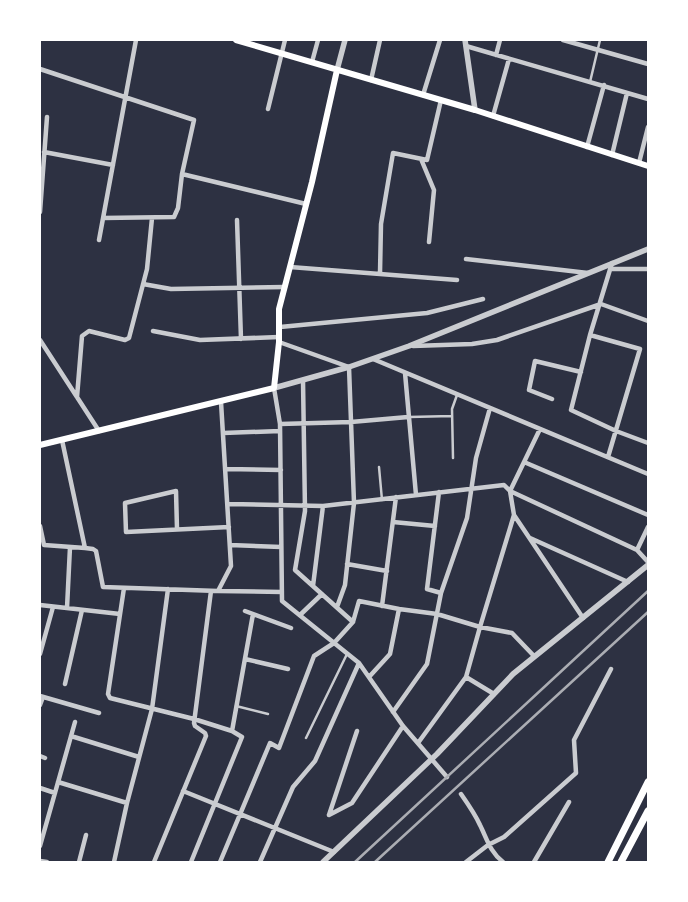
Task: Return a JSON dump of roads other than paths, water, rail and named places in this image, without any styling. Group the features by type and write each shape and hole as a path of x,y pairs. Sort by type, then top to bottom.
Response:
{"main road":[{"path":"238,40 475,110 648,166"},
{"path":"40,445 274,388 280,327 279,309 337,70"},
{"path":"608,862 648,782"},
{"path":"621,862 648,811"}],"street":[{"path":"99,240 136,40"},
{"path":"268,109 285,40"},
{"path":"312,62 318,40"},
{"path":"337,70 345,40"},
{"path":"371,80 380,40"},
{"path":"422,95 438,40"},
{"path":"496,55 500,40"},
{"path":"563,40 648,64"},
{"path":"475,110 466,43 496,55 648,99"},
{"path":"493,116 510,59"},
{"path":"40,69 194,120 182,174 178,208 174,217 103,218"},
{"path":"587,147 604,86"},
{"path":"612,155 627,93"},
{"path":"380,273 381,224 393,153 427,160 441,100"},
{"path":"40,212 42,164 47,117"},
{"path":"639,163 648,127"},
{"path":"44,152 113,165"},
{"path":"421,159 434,190 429,242"},
{"path":"182,174 306,204"},
{"path":"77,397 82,336 89,331 127,340 129,338 147,269 152,218"},
{"path":"237,220 241,338"},
{"path":"447,777 393,712 359,663 282,600 280,424 274,388 350,367 409,346 588,273 612,266 648,249"},
{"path":"466,259 588,273"},
{"path":"612,266 648,269"},
{"path":"612,266 590,335 571,410 616,431 648,443"},
{"path":"290,267 457,280"},
{"path":"143,284 171,289 285,288"},
{"path":"280,327 427,313 483,299"},
{"path":"409,346 472,344 497,340 601,304 648,321"},
{"path":"153,331 200,340 279,339 350,367"},
{"path":"590,335 640,349 608,457"},
{"path":"40,340 99,431"},
{"path":"373,358 648,474"},
{"path":"552,399 529,390 535,361 581,372"},
{"path":"337,607 345,585 354,503 350,367"},
{"path":"405,373 416,495"},
{"path":"302,380 305,506 295,570 353,622"},
{"path":"218,591 230,566 221,402"},
{"path":"393,712 427,664 441,593 467,518 476,458 490,408"},
{"path":"280,424 351,422 408,417"},
{"path":"540,429 510,491 514,515 583,618"},
{"path":"223,432 280,431"},
{"path":"62,440 85,548"},
{"path":"524,462 648,515"},
{"path":"226,469 281,470"},
{"path":"228,504 323,506 504,485 510,491 637,550 648,563 628,582 534,656 494,694 432,759 323,862"},
{"path":"177,529 176,491 125,503 126,532 229,527"},
{"path":"439,492 427,589 441,593"},
{"path":"382,606 396,498"},
{"path":"313,586 323,506"},
{"path":"418,743 466,677 514,515"},
{"path":"393,522 435,526"},
{"path":"40,526 42,546 85,548 96,551 103,587 282,592"},
{"path":"637,550 648,527"},
{"path":"529,538 628,582"},
{"path":"230,545 281,547"},
{"path":"67,608 70,547"},
{"path":"347,564 387,570"},
{"path":"124,588 108,694 112,699 194,719 232,731 241,735 242,739 191,862"},
{"path":"114,862 127,803 152,708 168,590"},
{"path":"154,862 206,734 194,725 194,719 211,591"},
{"path":"300,615 322,594"},
{"path":"220,862 270,743 279,748 314,656 334,643 353,622 359,601 437,614 512,633 534,656"},
{"path":"40,605 120,614"},
{"path":"40,654 53,606"},
{"path":"369,677 390,654 399,609"},
{"path":"65,684 82,610"},
{"path":"245,611 291,628"},
{"path":"232,731 253,614"},
{"path":"245,659 288,669"},
{"path":"260,862 293,787 315,760 359,663"},
{"path":"466,862 488,844 504,837 576,772 574,740 611,669"},
{"path":"466,677 494,694"},
{"path":"40,705 41,696 99,713"},
{"path":"40,846 75,722"},
{"path":"357,731 329,815 352,803 404,726"},
{"path":"71,736 139,757"},
{"path":"58,782 127,803"},
{"path":"40,788 55,793"},
{"path":"183,791 334,852"},
{"path":"461,794 481,826 495,856 503,862"},
{"path":"534,862 569,802"},
{"path":"79,862 86,835"},
{"path":"40,861 47,862"}],"lane":[{"path":"590,82 600,40"},
{"path":"454,458 452,410 457,394"},
{"path":"408,417 452,416"},
{"path":"379,467 382,500"},
{"path":"306,738 347,653"},
{"path":"236,706 268,714"}],"railway":[{"path":"355,862 648,591"},
{"path":"375,862 648,612"}]}
